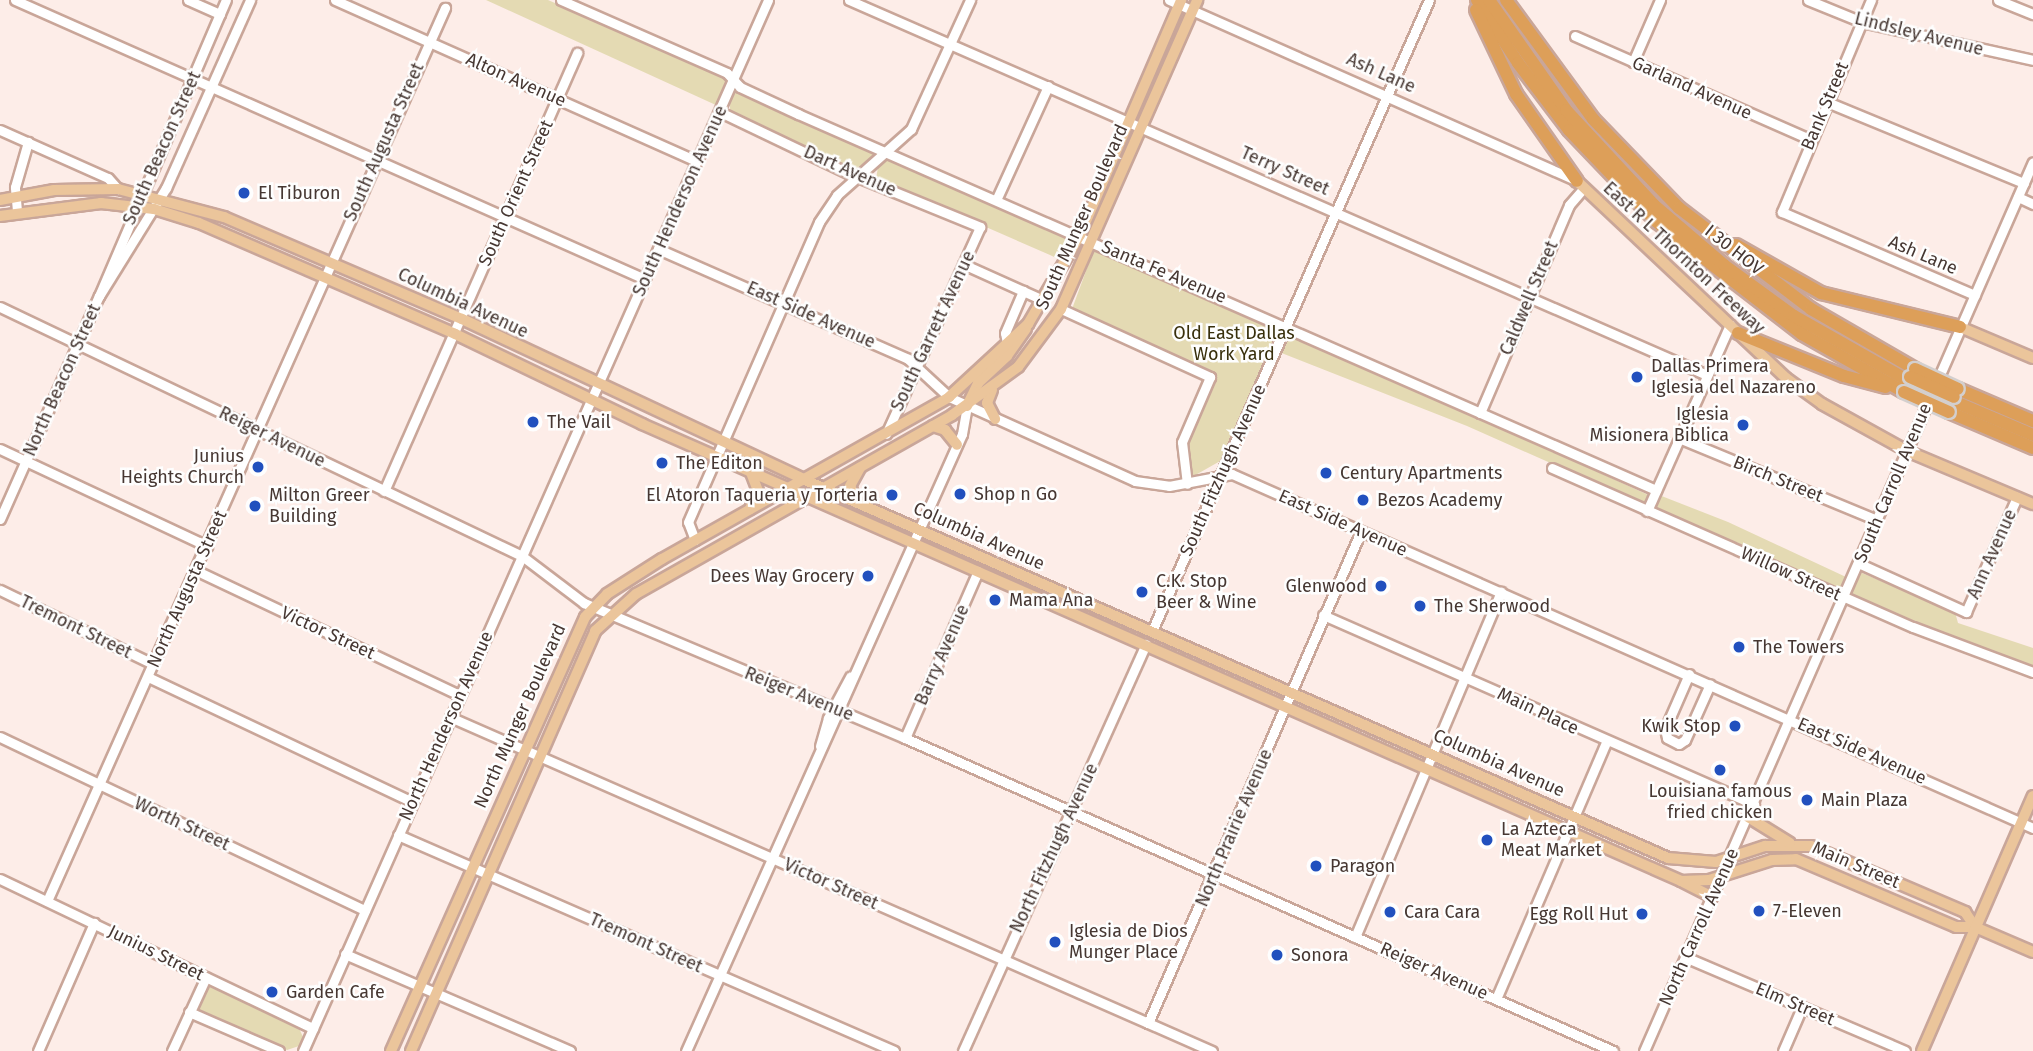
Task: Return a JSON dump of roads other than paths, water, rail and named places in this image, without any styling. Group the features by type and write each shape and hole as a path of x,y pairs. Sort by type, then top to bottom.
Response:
{"highway":[{"path":"1474,0 1516,94 1581,185"},
{"name":"East R L Thornton Freeway","path":"1474,0 1569,130 1657,222 1793,328 1953,399 2033,448"},
{"name":"I 30 HOV","path":"1491,0 1568,106 1669,213 1789,307 1910,379"},
{"name":"East R L Thornton Freeway","path":"1506,0 1593,119 1679,208 1800,302 1910,379 1953,399 2033,421"},
{"path":"1679,208 1776,271 1821,293 1960,327"},
{"path":"1734,329 1844,376 1910,379"},
{"path":"1953,399 2033,432"}],"main road":[{"name":"South Munger Boulevard","path":"789,489 949,397 1028,324 1080,235 1176,1"},
{"name":"South Munger Boulevard","path":"807,496 967,406 993,388 1038,345 1061,309 1195,5"},
{"name":"East R L Thornton Freeway","path":"1581,185 1734,329 1822,404 1907,451"},
{"name":"Columbia Avenue","path":"0,201 54,190 118,189 162,197 236,222 462,319 595,386 805,480 1668,858 1702,863 1730,859 1790,843"},
{"name":"Columbia Avenue","path":"0,216 17,211 80,203 154,209 199,223 455,334 589,400 789,489 1681,881 1722,877"},
{"path":"967,406 978,383 1024,337 1028,324"},
{"path":"1960,327 2033,358"},
{"path":"993,388 987,403 995,419"},
{"path":"908,439 949,397"},
{"path":"933,426 945,430 957,445"},
{"path":"1907,451 2033,504"},
{"path":"858,503 850,486 863,464"},
{"path":"749,510 758,492 750,470"},
{"name":"North Munger Boulevard","path":"391,1051 574,636 593,607 620,585 789,489"},
{"name":"North Munger Boulevard","path":"411,1051 589,643 611,614 650,586 807,496"},
{"path":"1047,601 1054,588"},
{"path":"1146,645 1152,632"},
{"path":"1922,1051 2033,796"},
{"name":"Main Street","path":"1748,817 1790,843 1842,859 1965,912 1975,927"},
{"name":"Main Street","path":"1722,877 1783,859 1796,859 1956,927 1975,927 2033,952"},
{"path":"1835,874 1842,859"},
{"path":"1681,881 1712,897"}],"street":[{"path":"15,0 645,278"},
{"path":"188,0 220,14"},
{"name":"South Beacon Street","path":"99,296 226,0"},
{"name":"South Beacon Street","path":"154,209 214,86 250,0"},
{"name":"Alton Avenue","path":"335,0 697,161"},
{"name":"Santa Fe Avenue","path":"561,0 727,73 740,87 1286,324 1656,490"},
{"name":"South Henderson Avenue","path":"589,400 768,0"},
{"name":"Terry Street","path":"849,0 1707,375"},
{"path":"695,540 688,522 827,209 889,152 918,117 970,0"},
{"name":"South Fitzhugh Avenue","path":"1152,632 1429,0"},
{"path":"1633,62 1660,0"},
{"name":"Lindsley Avenue","path":"1808,0 1862,22 2033,60"},
{"name":"Bank Street","path":"1782,212 1810,139 1871,0"},
{"path":"1998,0 2033,14"},
{"name":"Ash Lane","path":"1176,1 1195,5 1523,155 1581,185"},
{"name":"South Augusta Street","path":"326,277 428,41 445,8"},
{"name":"Garland Avenue","path":"1575,36 1810,139"},
{"name":"South Orient Street","path":"384,491 577,53"},
{"path":"997,198 1048,86"},
{"path":"1827,102 2024,183"},
{"name":"Dart Avenue","path":"720,112 980,227"},
{"path":"0,130 108,178 118,189"},
{"path":"17,211 14,197 28,142"},
{"name":"South Carroll Avenue","path":"1754,804 2033,162"},
{"name":"Caldwell Street","path":"1480,413 1569,205 1581,185"},
{"path":"2018,197 2033,204"},
{"name":"North Beacon Street","path":"0,519 99,296 154,209"},
{"name":"Ash Lane","path":"1782,212 1975,295"},
{"name":"South Garrett Avenue","path":"886,435 915,365 980,227"},
{"name":"East Side Avenue","path":"658,248 915,365 949,397 1135,481 1159,486 1187,484 1232,474 2033,828"},
{"path":"963,264 1042,300"},
{"name":"North Augusta Street","path":"47,901 326,277"},
{"path":"1007,344 1005,333 1023,291"},
{"name":"Reiger Avenue","path":"0,307 522,555 593,607 905,738 1614,1051"},
{"path":"1061,309 1210,377 1182,442 1187,484"},
{"path":"1647,511 1707,375 1734,329"},
{"name":"North Henderson Avenue","path":"303,1051 589,400"},
{"path":"686,1051 836,710 957,445 967,406"},
{"name":"Birch Street","path":"1679,438 1877,520"},
{"path":"0,449 207,546"},
{"name":"Willow Street","path":"1552,468 1844,597 2033,672"},
{"name":"Ann Avenue","path":"1858,563 1966,611 2017,497"},
{"name":"North Prairie Avenue","path":"1148,1023 1361,531"},
{"name":"Victor Street","path":"195,570 460,695"},
{"name":"Barry Avenue","path":"905,738 978,571"},
{"name":"Tremont Street","path":"0,590 153,664"},
{"path":"1355,936 1501,592"},
{"name":"Main Place","path":"1324,615 1605,742 1754,804"},
{"name":"North Fitzhugh Avenue","path":"962,1051 1146,645"},
{"path":"1689,674 1665,729 1667,738 1679,744 1685,740 1710,684"},
{"name":"Tremont Street","path":"148,677 412,802"},
{"name":"Victor Street","path":"450,717 1148,1023 1189,1046 1212,1051"},
{"name":"Worth Street","path":"0,737 365,910"},
{"path":"1496,999 1605,742"},
{"name":"North Carroll Avenue","path":"1644,1051 1754,804"},
{"name":"Tremont Street","path":"398,835 894,1051"},
{"name":"Junius Street","path":"0,879 313,1028"},
{"path":"38,1051 94,923"},
{"path":"345,954 570,1051"},
{"name":"Elm Street","path":"1685,957 1905,1051"},
{"path":"172,1051 206,977"},
{"path":"1783,1051 1802,1007"},
{"path":"189,1012 279,1051"}],"place":[{"name":"El Tiburon","path":"244,193"},
{"name":"Dallas Primera Iglesia del Nazareno","path":"1637,377"},
{"name":"The Vail","path":"533,422"},
{"name":"Iglesia Misionera Biblica","path":"1743,425"},
{"name":"The Editon","path":"662,463"},
{"name":"Junius Heights Church","path":"258,467"},
{"name":"Century Apartments","path":"1326,473"},
{"name":"Shop n Go","path":"960,494"},
{"name":"El Atoron Taqueria y Torteria","path":"892,495"},
{"name":"Bezos Academy","path":"1363,500"},
{"name":"Milton Greer Building","path":"255,506"},
{"name":"Dees Way Grocery","path":"868,576"},
{"name":"Glenwood","path":"1381,586"},
{"name":"C.K. Stop Beer & Wine","path":"1142,592"},
{"name":"Mama Ana","path":"995,600"},
{"name":"The Sherwood","path":"1420,606"},
{"name":"The Towers","path":"1739,647"},
{"name":"Kwik Stop","path":"1735,726"},
{"name":"Louisiana famous fried chicken","path":"1720,770"},
{"name":"Main Plaza","path":"1807,800"},
{"name":"La Azteca Meat Market","path":"1487,840"},
{"name":"Paragon","path":"1316,866"},
{"name":"7-Eleven","path":"1759,911"},
{"name":"Cara Cara","path":"1390,912"},
{"name":"Egg Roll Hut","path":"1642,914"},
{"name":"Iglesia de Dios Munger Place","path":"1055,942"},
{"name":"Sonora","path":"1277,955"},
{"name":"Garden Cafe","path":"272,992"}],"park label":[{"name":"Old East Dallas Work Yard","path":"1234,344"}]}
